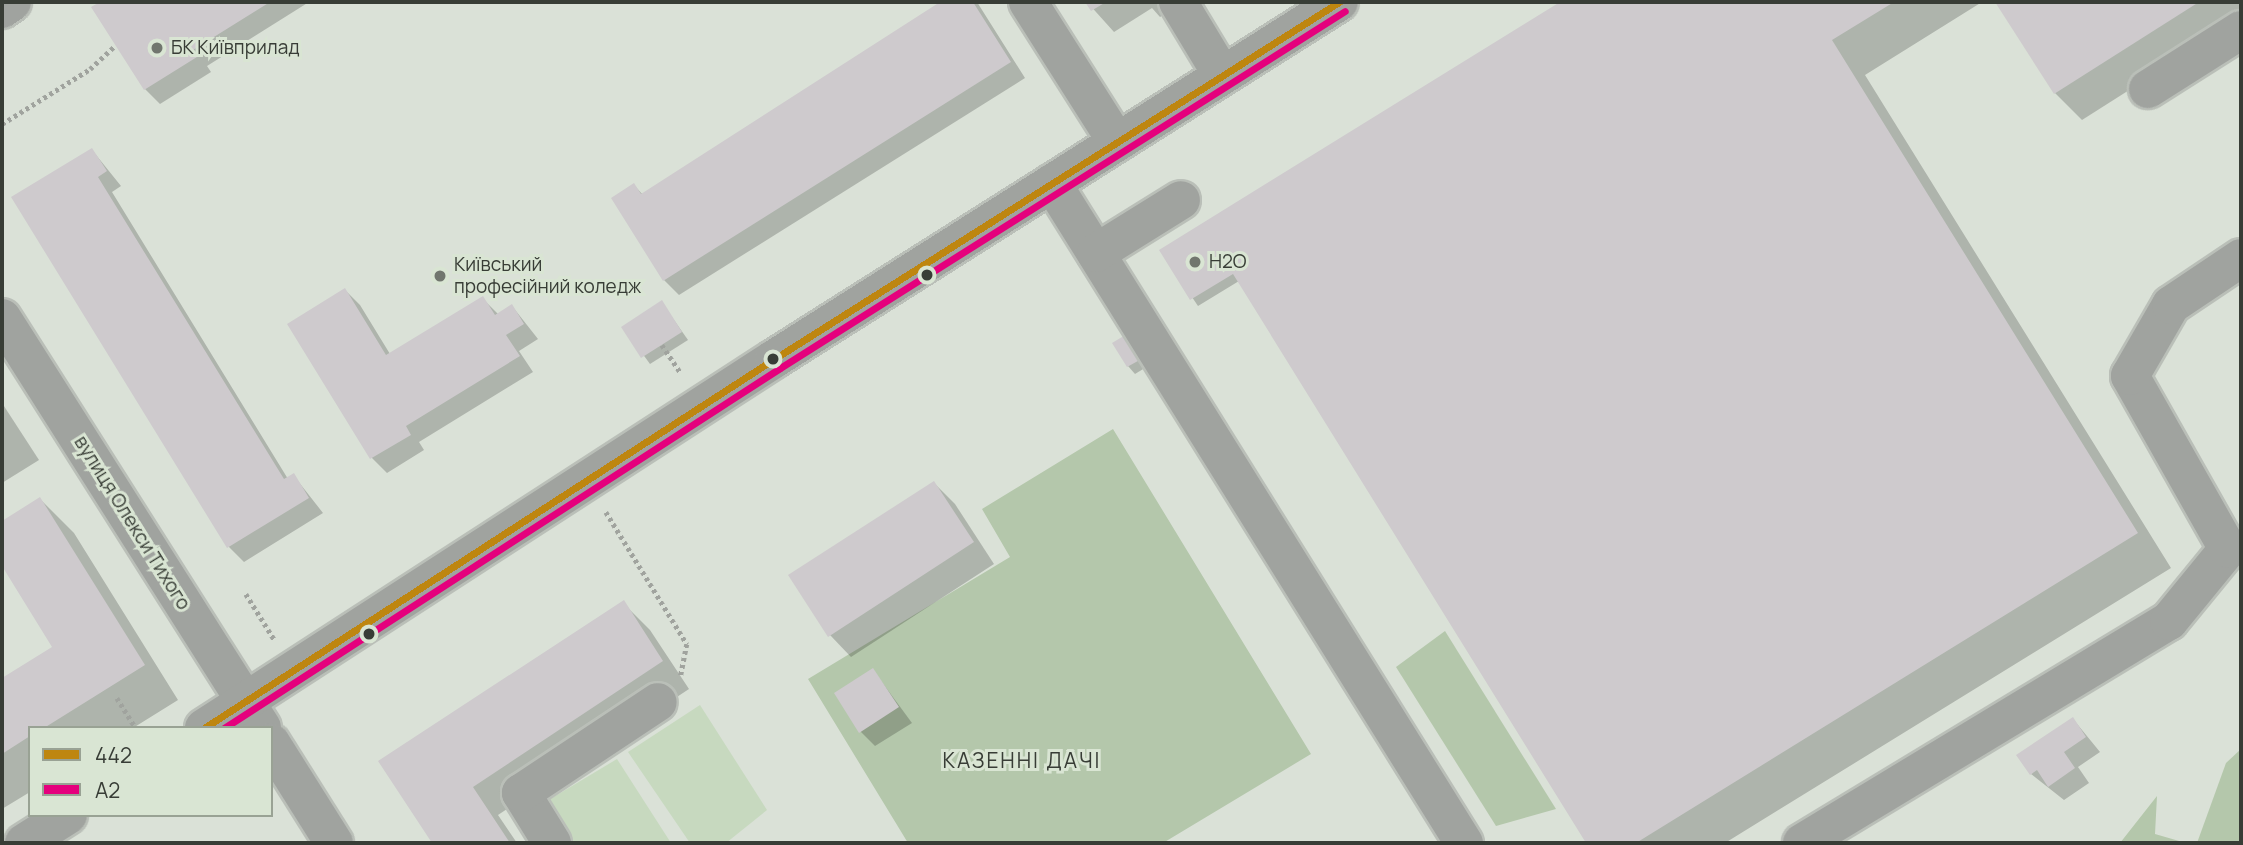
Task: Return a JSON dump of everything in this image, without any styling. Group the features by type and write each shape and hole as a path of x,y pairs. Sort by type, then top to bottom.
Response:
{"street":[{"path":"2,9 12,2"},
{"path":"1028,2 1117,142"},
{"path":"1178,2 1222,75"},
{"path":"211,726 253,714 1052,183 1339,2"},
{"path":"2148,89 2241,30"},
{"path":"1052,183 1465,843"},
{"path":"1096,253 1181,200"},
{"path":"1802,843 2169,621 2228,549 2130,376 2171,305 2241,258"},
{"name":"вулиця Олекси Тихого","path":"2,318 253,714"},
{"path":"552,843 521,793 659,702"},
{"path":"273,746 334,843"},
{"path":"26,843 65,817"}],"path":[{"path":"2,124 90,69 115,46"},
{"path":"662,345 681,373"},
{"path":"604,509 687,644 678,691 659,702"},
{"path":"246,594 274,639"},
{"path":"117,698 135,726"}],"green space":[{"path":"1113,429 1311,754 1163,843 908,843 808,679 1010,557 982,509"},
{"path":"1445,631 1556,809 1496,826 1396,667"},
{"path":"700,705 767,810 726,843 690,843 628,752"},
{"path":"2241,749 2241,843 2197,843 2226,763"},
{"path":"617,759 671,843 571,843 547,801"},
{"path":"2157,796 2155,834 2186,843 2120,843"}],"building":[{"name":"БК Київприлад","path":"100,2 270,2 193,50 197,57 144,90 91,7"},
{"path":"940,2 973,2 1011,62 663,281 611,198 634,183 641,194"},
{"path":"1085,2 1106,2 1091,11"},
{"path":"1560,2 1894,2 1832,40 2138,533 1636,843 1586,843 1233,274 1190,300 1159,250"},
{"path":"1995,2 2199,2 2054,94"},
{"path":"92,148 107,171 98,177 284,479 294,473 309,498 227,548 11,197"},
{"path":"345,288 386,355 483,296 495,315 512,304 524,324 506,335 520,356 406,426 411,435 370,459 287,324"},
{"path":"662,300 682,332 641,358 621,327"},
{"path":"1132,331 1147,356 1127,367 1112,343"},
{"path":"934,481 974,542 828,637 788,575"},
{"path":"40,497 145,665 47,726 28,726 28,737 2,754 2,678 52,647 2,566 2,521"},
{"path":"624,600 663,661 473,787 510,843 432,843 378,761"},
{"path":"873,668 899,707 859,733 834,693"},
{"path":"2073,717 2086,737 2064,752 2075,768 2048,787 2037,770 2030,775 2016,755"}],"transit line":[{"name":"442","path":"207,726 774,359 1339,2"},
{"name":"А2","path":"227,726 780,368 1345,11"}],"place":[{"name":"БК Київприлад","path":"157,48"},
{"name":"H2O","path":"1195,262"},
{"name":"Київський професійний коледж","path":"440,276"}],"district":[{"name":"КАЗЕННІ ДАЧІ","path":"1022,760"}]}
